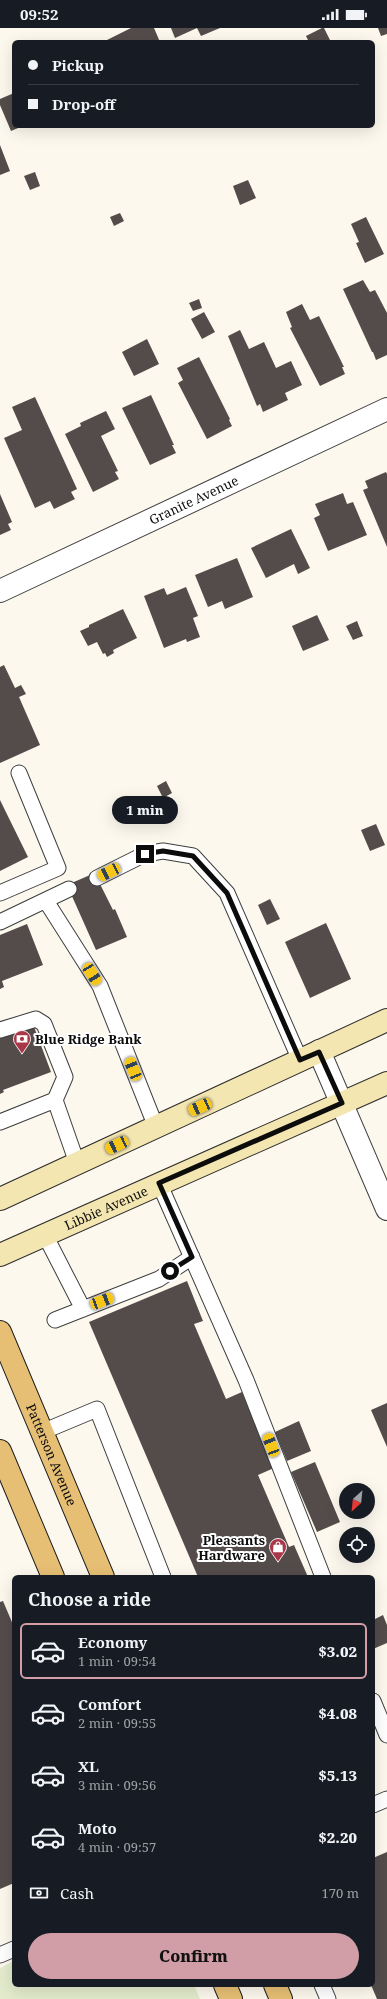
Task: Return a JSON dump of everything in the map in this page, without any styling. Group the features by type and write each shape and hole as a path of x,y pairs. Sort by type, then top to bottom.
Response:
{"main road":[{"path":"0,1199 387,1020"},
{"name":"Libbie Avenue","path":"0,1255 159,1183 387,1083"},
{"name":"Patterson Avenue","path":"0,1332 102,1575"},
{"path":"0,1451 52,1575"},
{"path":"226,1987 231,1999"},
{"path":"276,1987 281,1999"}],"street":[{"name":"Granite Avenue","path":"0,591 387,409"},
{"path":"310,1056 342,1103 387,1209"}],"lane":[{"path":"0,893 58,868 19,773"},
{"path":"97,878 145,854 163,851 193,856 227,893 310,1056"},
{"path":"0,922 69,890"},
{"path":"46,901 100,986 156,1127"},
{"path":"0,1030 36,1019 44,1024 65,1077 55,1100 77,1163"},
{"path":"0,1122 55,1100"},
{"path":"159,1183 246,1380 322,1575"},
{"path":"45,1235 83,1309"},
{"path":"55,1320 159,1279 192,1257"},
{"path":"42,1432 97,1409 162,1575"},
{"path":"375,1709 381,1732"},
{"path":"375,1804 387,1799"},
{"path":"0,1955 12,1950"},
{"path":"323,1987 328,1999"}],"green space":[{"path":"12,1962 12,1987 195,1987 200,1999 0,1999 0,1968"}],"building":[{"path":"131,28 154,28 159,40 107,40"},
{"path":"171,28 197,28 175,38"},
{"path":"197,28 220,28 201,36"},
{"path":"324,28 330,40 308,40 306,36"},
{"path":"378,28 387,28 387,34 381,36"},
{"path":"12,94 12,128 18,128 11,131 0,105 0,99"},
{"path":"0,145 10,171 0,175"},
{"path":"35,172 40,186 30,190 24,176"},
{"path":"248,180 256,198 240,205 233,186"},
{"path":"120,213 124,221 114,226 110,217"},
{"path":"366,217 384,254 365,263 356,243 359,242 351,224"},
{"path":"363,280 370,292 375,290 387,313 387,355 376,360 343,289"},
{"path":"199,299 202,308 193,311 189,303"},
{"path":"302,304 310,320 319,316 344,367 342,367 345,374 320,386 290,328 292,327 286,312"},
{"path":"204,312 215,332 202,339 191,319"},
{"path":"240,330 249,349 264,342 276,368 291,361 302,385 285,393 288,400 263,412 260,404 257,406 228,336"},
{"path":"147,339 159,364 134,376 122,352"},
{"path":"199,357 230,419 229,420 232,426 207,439 178,383 183,380 177,368"},
{"path":"151,395 174,445 172,445 176,453 150,465 122,408"},
{"path":"35,397 77,489 71,492 75,499 54,509 50,501 35,508 4,438 22,430 12,407"},
{"path":"106,411 115,429 101,436 118,471 115,472 119,479 93,492 65,434 81,426 80,423"},
{"path":"386,472 387,547 363,490 368,488 365,481"},
{"path":"343,493 347,504 353,502 367,535 328,551 314,518 320,515 315,504"},
{"path":"0,494 12,522 8,524 11,530 0,535"},
{"path":"291,529 310,568 298,574 294,564 266,578 251,548"},
{"path":"237,558 253,597 225,609 222,601 208,607 195,575"},
{"path":"186,587 198,616 193,618 200,637 187,642 186,639 164,648 144,596 164,588 167,595"},
{"path":"123,609 137,638 113,650 114,653 107,657 105,653 103,654 97,642 88,646 80,631 89,627 89,625"},
{"path":"317,615 329,640 303,651 292,626"},
{"path":"357,621 363,636 353,640 346,626"},
{"path":"4,665 15,688 21,685 26,694 19,697 40,745 0,763 0,667"},
{"path":"166,781 172,793 163,798 157,786"},
{"path":"0,800 28,857 0,871"},
{"path":"376,824 385,845 370,851 361,830"},
{"path":"97,872 97,878 113,910 115,909 127,937 96,950 67,885"},
{"path":"270,899 280,919 267,925 258,905"},
{"path":"326,923 351,979 310,998 285,942"},
{"path":"27,924 43,965 2,981 4,987 0,989 0,935"},
{"name":"Blue Ridge Bank","path":"33,1024 51,1072 3,1090 4,1092 0,1094 0,1037"},
{"path":"187,1281 203,1321 194,1324 226,1399 242,1392 274,1468 258,1475 289,1547 294,1545 307,1575 197,1575 89,1322"},
{"path":"387,1403 387,1447 371,1410"},
{"path":"299,1421 311,1451 287,1461 275,1432"},
{"path":"315,1462 340,1522 317,1532 291,1472"},
{"path":"3,1601 12,1622 12,1884 0,1889 0,1602"},
{"path":"383,1615 387,1625 387,1643 375,1648 375,1619"},
{"path":"387,1852 387,1999 377,1999 372,1987 375,1987 375,1857"}],"place":[{"name":"Blue Ridge Bank","path":"22,1054"},
{"name":"Pleasants Hardware","path":"278,1562"}],"route":[{"path":"145,854 163,851 193,856 227,893 300,1060 319,1052 342,1103 159,1183 192,1257 170,1271"}]}
